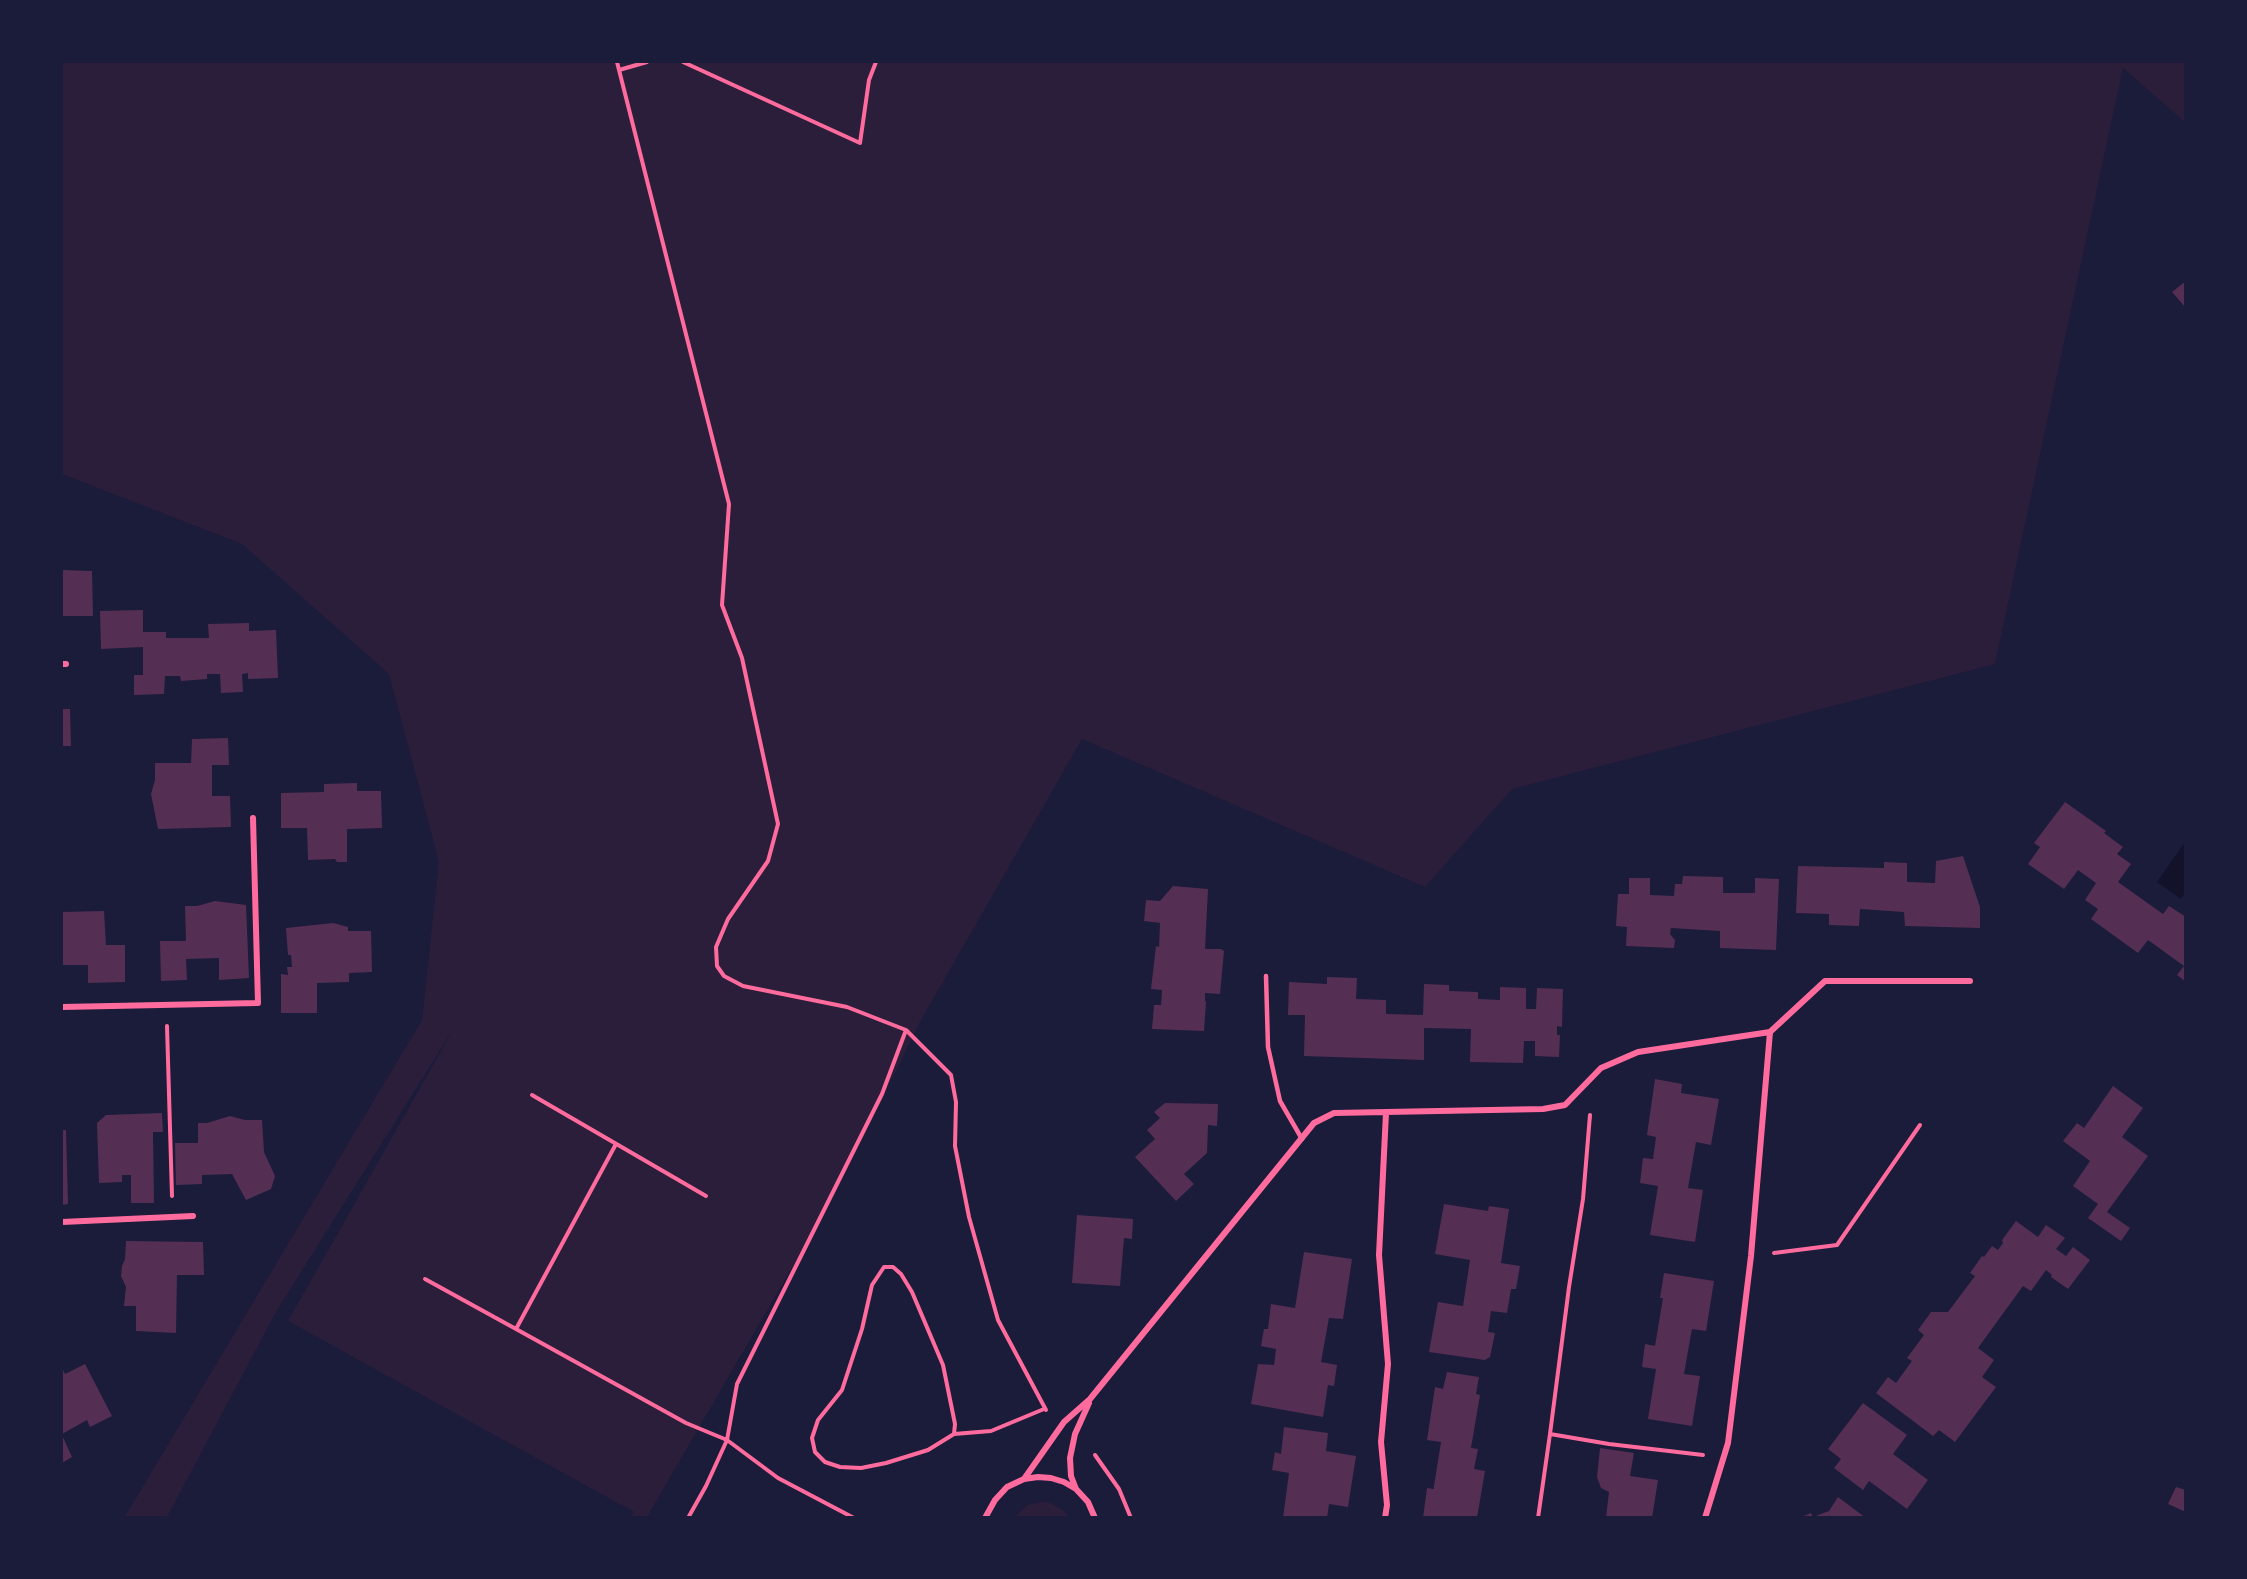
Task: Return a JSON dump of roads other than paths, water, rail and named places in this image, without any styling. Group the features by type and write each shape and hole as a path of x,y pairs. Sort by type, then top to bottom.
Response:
{"street":[{"path":"62,1007 258,1003 253,818"},
{"path":"1024,1479 1064,1422 1090,1400 1314,1123 1334,1113 1543,1109 1565,1105 1601,1068 1638,1052 1770,1032 1825,981 1970,981"},
{"path":"1705,1518 1728,1443 1751,1256 1770,1032"},
{"path":"1385,1518 1381,1442 1388,1364 1379,1255 1386,1113"},
{"path":"62,1222 193,1216"},
{"path":"1076,1490 1071,1476 1070,1458 1075,1434 1090,1400"},
{"path":"986,1518 995,1500 1007,1487 1024,1479 1051,1478 1064,1482 1076,1490 1088,1502 1095,1518"}],"lane":[{"path":"1266,976 1268,1047 1280,1101 1302,1139"}]}
